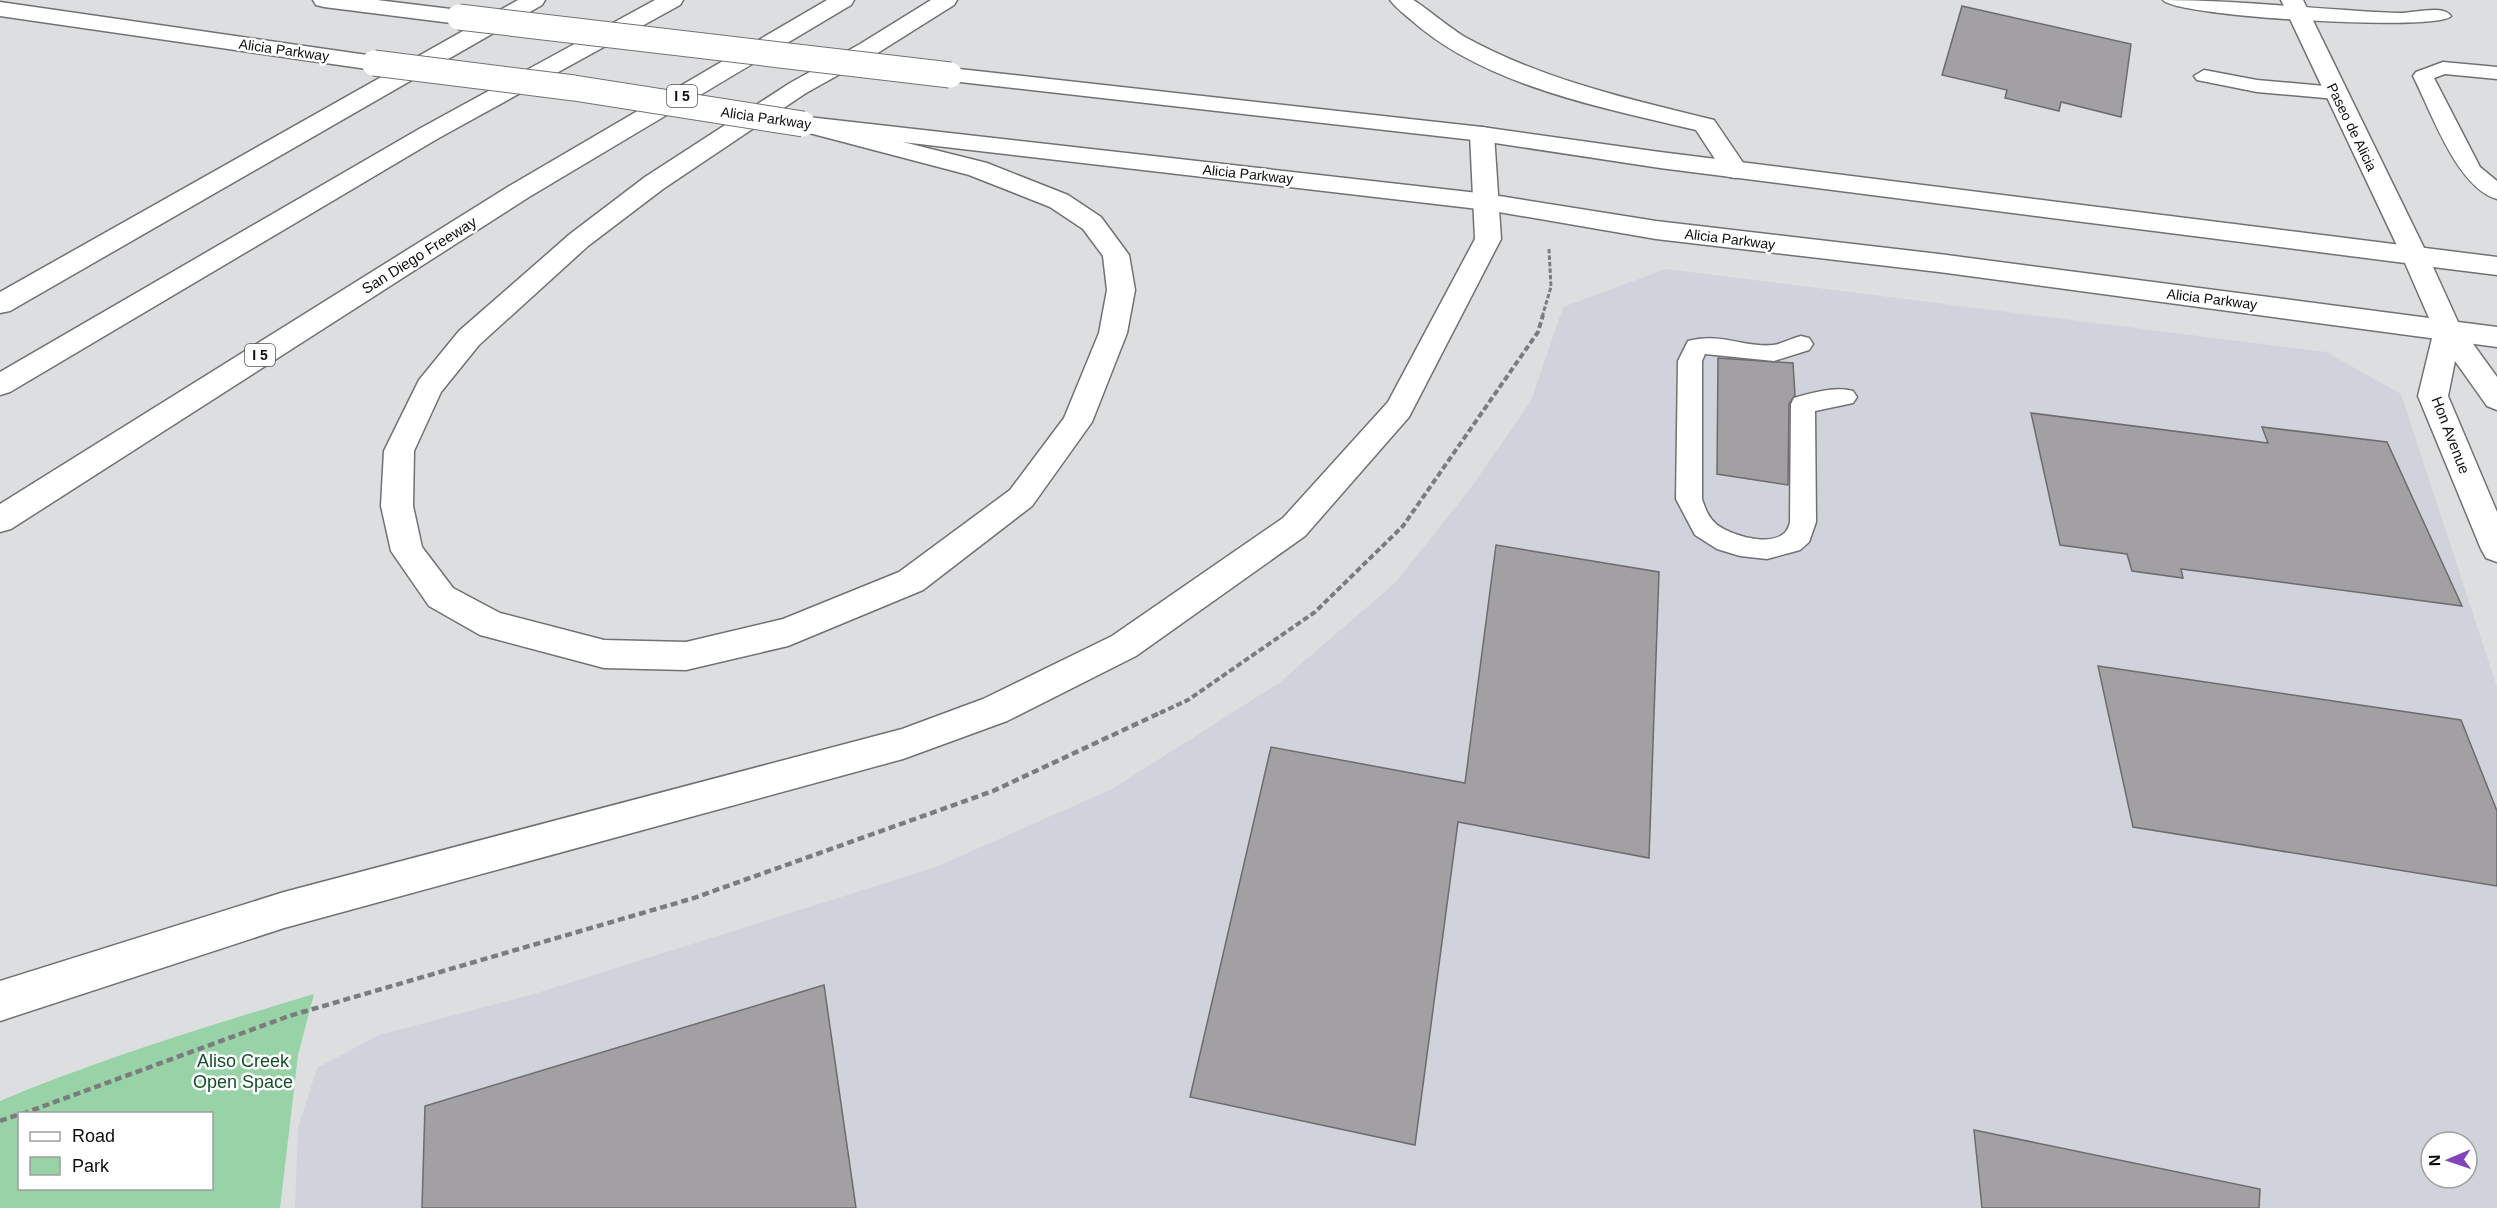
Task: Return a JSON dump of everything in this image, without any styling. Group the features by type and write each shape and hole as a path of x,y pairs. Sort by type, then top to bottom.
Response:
{"main road":[{"path":"324,0 950,75 1482,134 1735,170 2497,266"},
{"path":"0,304 534,0"},
{"path":"0,385 428,134 672,0"},
{"name":"San Diego Freeway","path":"0,520 520,191 843,0"},
{"path":"803,124 978,169 1059,201 1092,223 1116,255 1121,290 1113,333 1077,422 1021,498 911,581 788,632 686,656 604,654 492,625 441,597 407,551 398,506 399,451 429,387 469,338 579,240 654,183 798,88 868,49 946,0"},
{"path":"1401,0 1442,34 1524,76 1584,96 1705,125 1735,170"},
{"name":"Paseo de Alicia","path":"2294,6 2414,254 2448,330"},
{"name":"Alicia Parkway","path":"0,9 374,63 574,88 803,124 1487,202 1656,230 1939,263 2497,337"},
{"path":"0,1002 284,910 903,744 995,710 1124,646 1294,527 1398,409 1488,238 1482,134"},
{"path":"2448,330 2497,399"},
{"name":"Hon Avenue","path":"2448,330 2433,396 2497,549"}],"lane":[{"path":"2172,0 2229,9 2294,6 2402,19 2442,16"},
{"path":"2497,73 2444,68 2423,76 2471,171 2497,192"},
{"path":"2204,76 2257,86 2336,93"},
{"path":"1801,344 1774,353 1713,345 1696,347 1690,361 1689,499 1694,514 1707,531 1725,542 1747,548 1789,544 1800,536 1803,522 1803,404 1845,398"}],"path":[{"path":"0,1121 18,1115"}],"shaded area":[{"path":"1666,269 2326,352 2401,394 2497,687 2497,1208 295,1208 298,1128 317,1068 379,1035 534,994 936,867 1112,789 1279,683 1395,583 1470,489 1531,401 1563,307"}],"green space":[{"name":"Aliso Creek Open Space","path":"314,994 298,1055 280,1208 0,1208 0,1101 116,1057"}],"building":[{"path":"1962,6 2131,44 2121,117 2061,102 2059,111 2005,98 2007,90 1942,75"},
{"path":"1718,358 1793,363 1795,395 1789,404 1788,485 1717,474"},
{"path":"2031,413 2268,443 2262,427 2387,442 2462,606 2181,569 2183,578 2132,571 2127,554 2060,545"},
{"path":"1496,545 1659,572 1649,858 1458,822 1415,1145 1190,1097 1271,747 1465,783"},
{"path":"2098,666 2461,720 2497,811 2497,886 2133,827"},
{"path":"824,985 856,1208 422,1208 425,1106"},
{"path":"1974,1130 2260,1189 2259,1208 1982,1208"}]}
